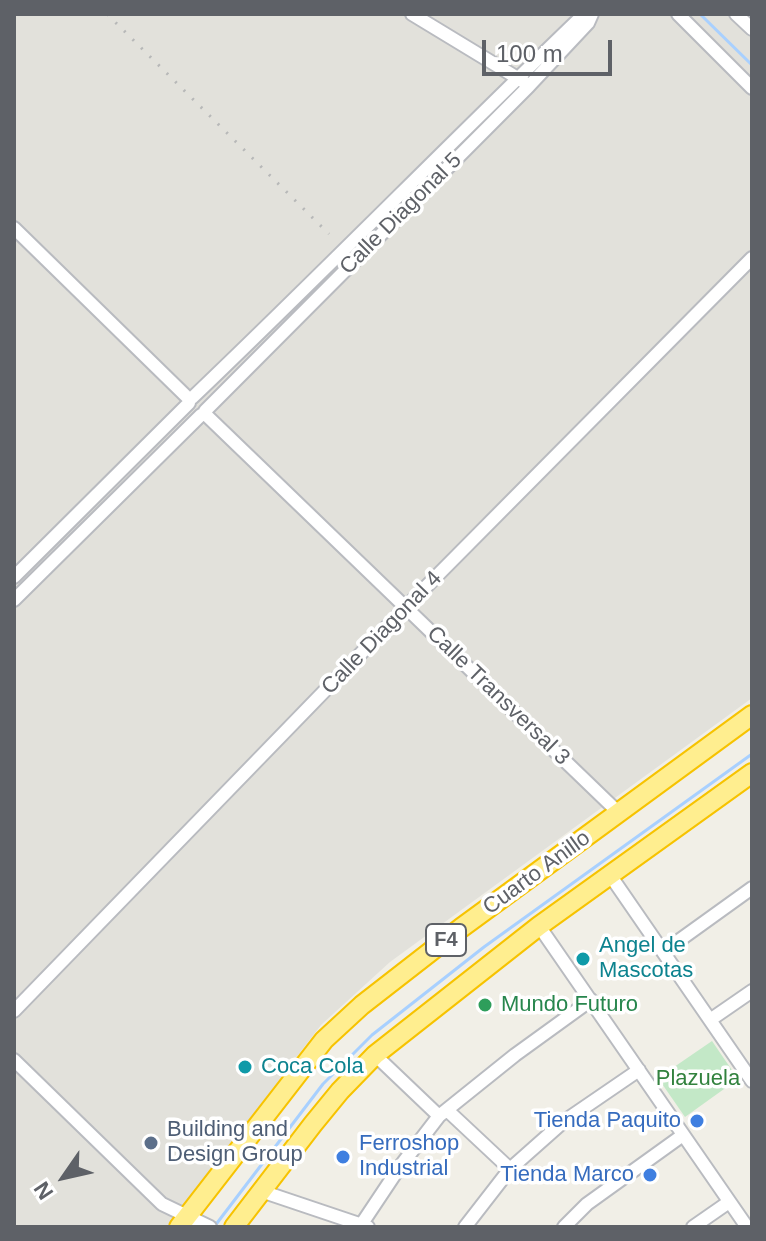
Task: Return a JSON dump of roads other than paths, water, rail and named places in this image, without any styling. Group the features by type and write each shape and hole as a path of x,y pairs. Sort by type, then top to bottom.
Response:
{"highway":[{"name":"Cuarto Anillo","path":"195,1223 324,1040 362,1005 461,928 752,715"},
{"name":"Cuarto Anillo","path":"234,1227 340,1091 375,1055 539,926 752,773"}],"street":[{"path":"412,14 529,86"},
{"name":"Calle Diagonal 5","path":"458,148 518,77 580,18 590,14"},
{"name":"Calle Diagonal 5","path":"14,577 190,400 458,148 529,86 588,23 590,14"},
{"path":"678,14 752,88"},
{"path":"736,14 752,29"},
{"name":"Calle Diagonal 5","path":"14,600 203,413 413,192"},
{"path":"14,228 190,400"},
{"name":"Calle Diagonal 4","path":"14,1011 406,607 752,258"},
{"name":"Calle Transversal 3","path":"190,400 190,412 203,413 619,813"},
{"path":"610,875 752,1081"},
{"path":"663,952 752,888"},
{"path":"539,926 747,1227"},
{"path":"710,1020 752,991"},
{"path":"261,1191 365,1226 399,1168 443,1113 515,1055 591,1000"},
{"path":"375,1055 510,1169"},
{"path":"14,1060 162,1204 195,1223"},
{"path":"465,1227 510,1169 563,1122 639,1070"},
{"path":"564,1227 587,1204 683,1135"},
{"path":"693,1227 729,1202"}],"waterway":[{"path":"700,14 752,65"},
{"path":"214,1227 323,1084 372,1035 484,947 752,754"}],"railway":[{"path":"107,14 329,234"}],"place":[{"name":"Angel de Mascotas","path":"583,959"},
{"name":"Mundo Futuro","path":"485,1005"},
{"name":"Coca Cola","path":"245,1067"},
{"name":"Tienda Paquito","path":"697,1121"},
{"name":"Building and Design Group","path":"151,1143"},
{"name":"Ferroshop Industrial","path":"343,1157"},
{"name":"Tienda Marco","path":"650,1175"}],"park label":[{"name":"Plazuela","path":"698,1079"}]}
